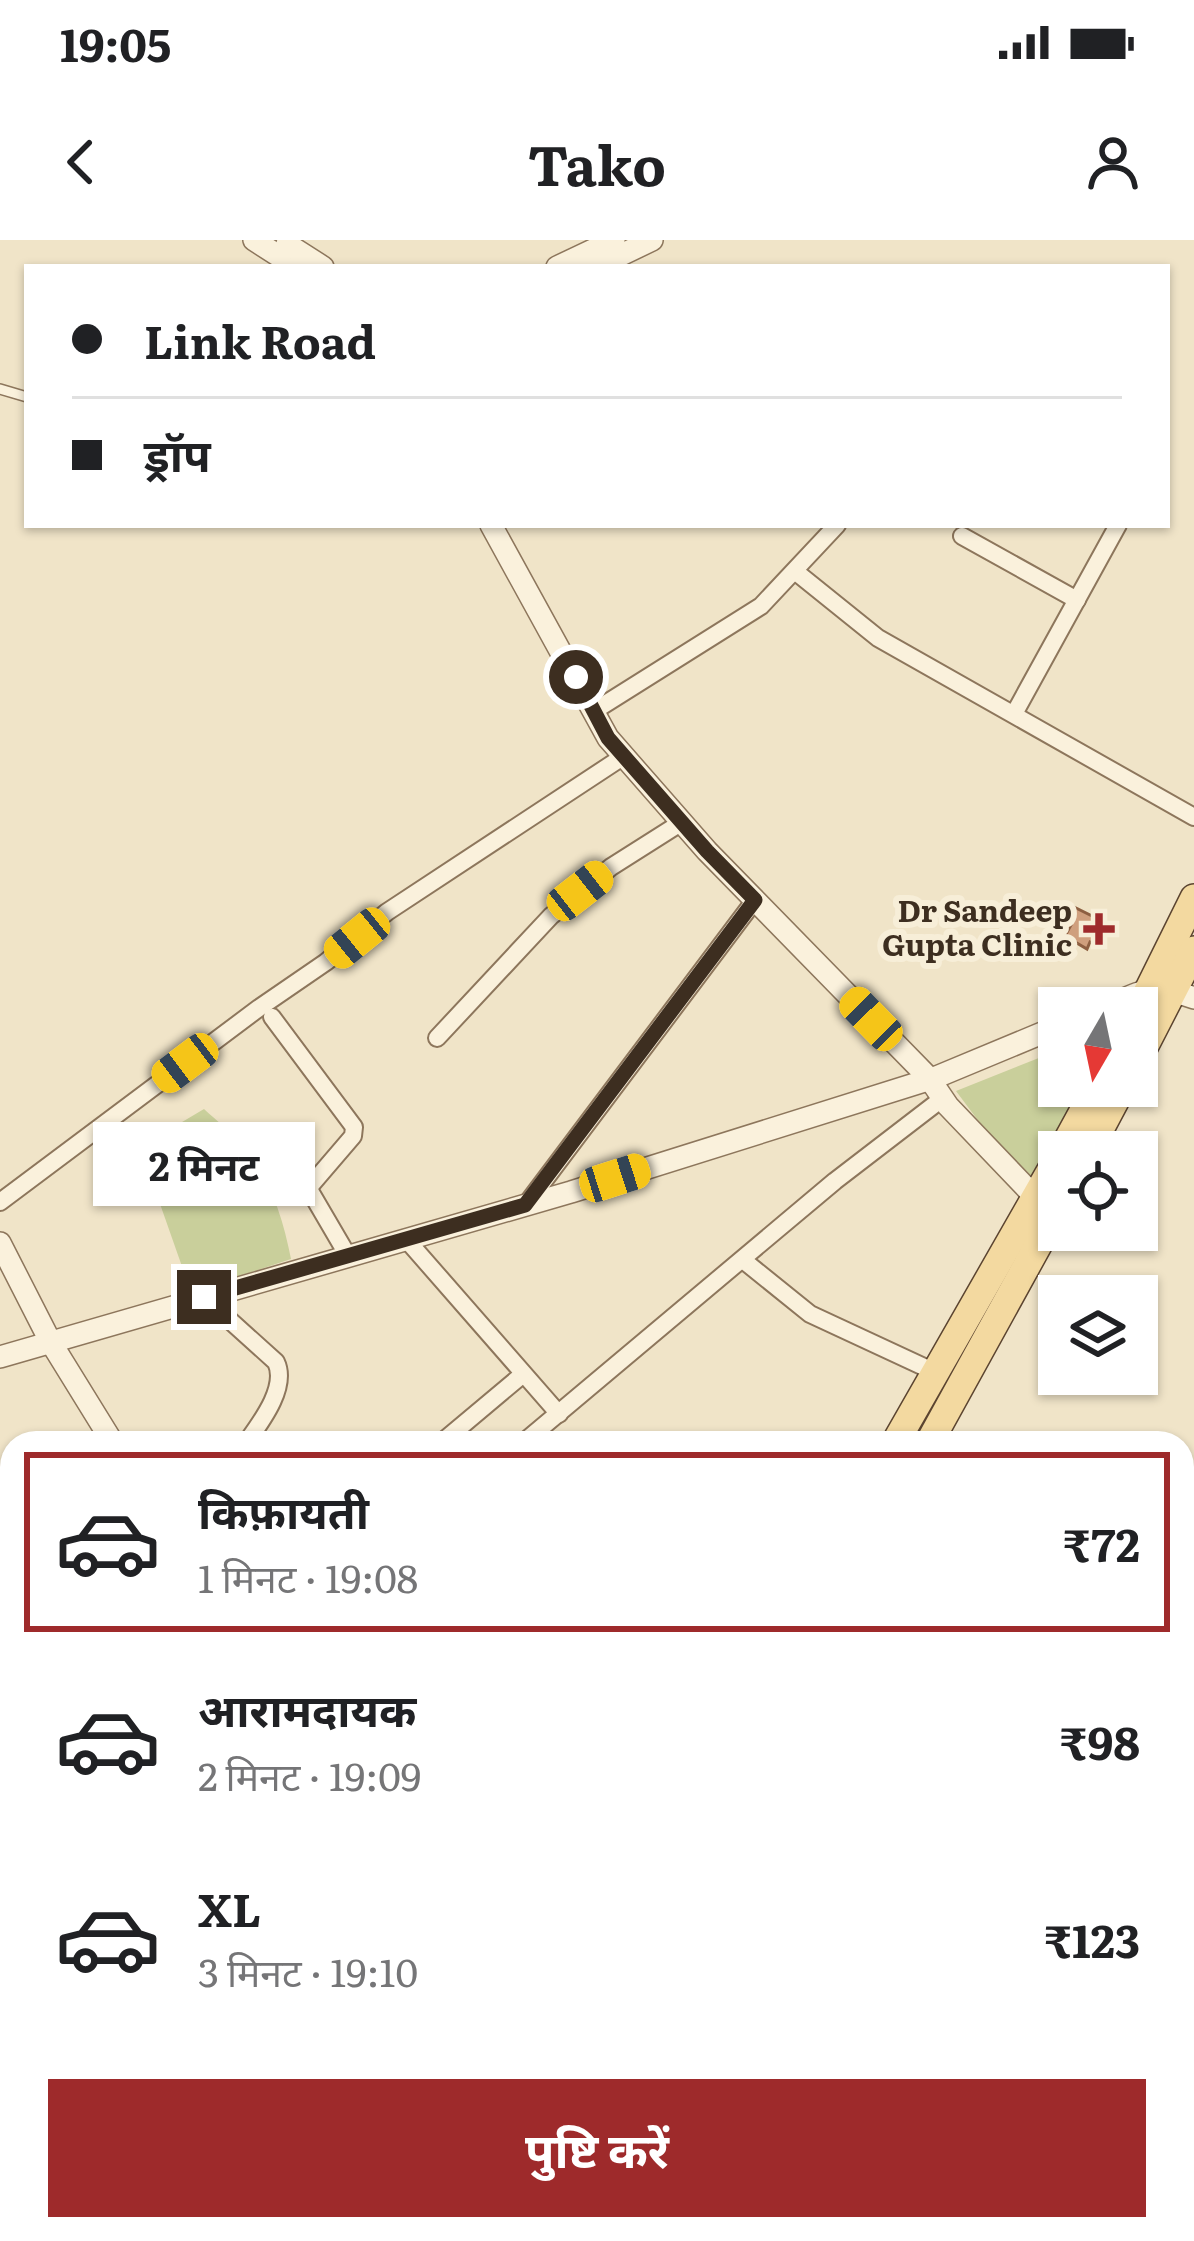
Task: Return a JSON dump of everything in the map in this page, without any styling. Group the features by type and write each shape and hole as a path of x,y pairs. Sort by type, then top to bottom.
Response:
{"main road":[{"path":"1173,992 1194,898"},
{"path":"1158,1020 1194,950"},
{"path":"902,1431 1038,1221"},
{"path":"935,1431 1038,1227"}],"street":[{"path":"254,240 291,264"},
{"path":"281,240 318,264"},
{"path":"563,264 614,240"},
{"path":"602,264 652,240"},
{"path":"492,528 608,738 755,900 929,1078 948,1106 1038,1189"},
{"path":"593,711 761,606 834,528"},
{"path":"1014,714 1116,528"},
{"path":"962,536 1077,600"},
{"path":"796,572 878,638 1194,817"},
{"path":"0,1202 387,912 624,756"},
{"path":"437,1038 551,916 610,867 682,822"},
{"path":"525,1205 755,900"},
{"path":"272,1017 355,1126 353,1136 310,1191 348,1256"},
{"path":"0,1357 525,1205 929,1078 1038,1034"},
{"path":"538,1431 835,1181 944,1098"},
{"path":"406,1239 559,1414"},
{"path":"0,1243 50,1341 106,1431"},
{"path":"743,1260 810,1314 937,1373"},
{"path":"204,1297 280,1369 267,1411 254,1431"},
{"path":"455,1431 522,1375"}],"green space":[{"path":"1038,1058 1038,1107 1072,1107 1059,1131 1038,1131 1038,1169 1028,1187 956,1091"},
{"path":"204,1109 241,1143 260,1169 279,1213 291,1259 191,1292 140,1147"}],"building":[{"path":"1072,906 1110,925 1098,946 1090,942 1087,949 1065,936 1071,925 1063,921"}],"place":[{"name":"Dr Sandeep Gupta Clinic","path":"1099,929"}],"route":[{"path":"204,1297 525,1205 755,900 608,738 576,677"}]}
